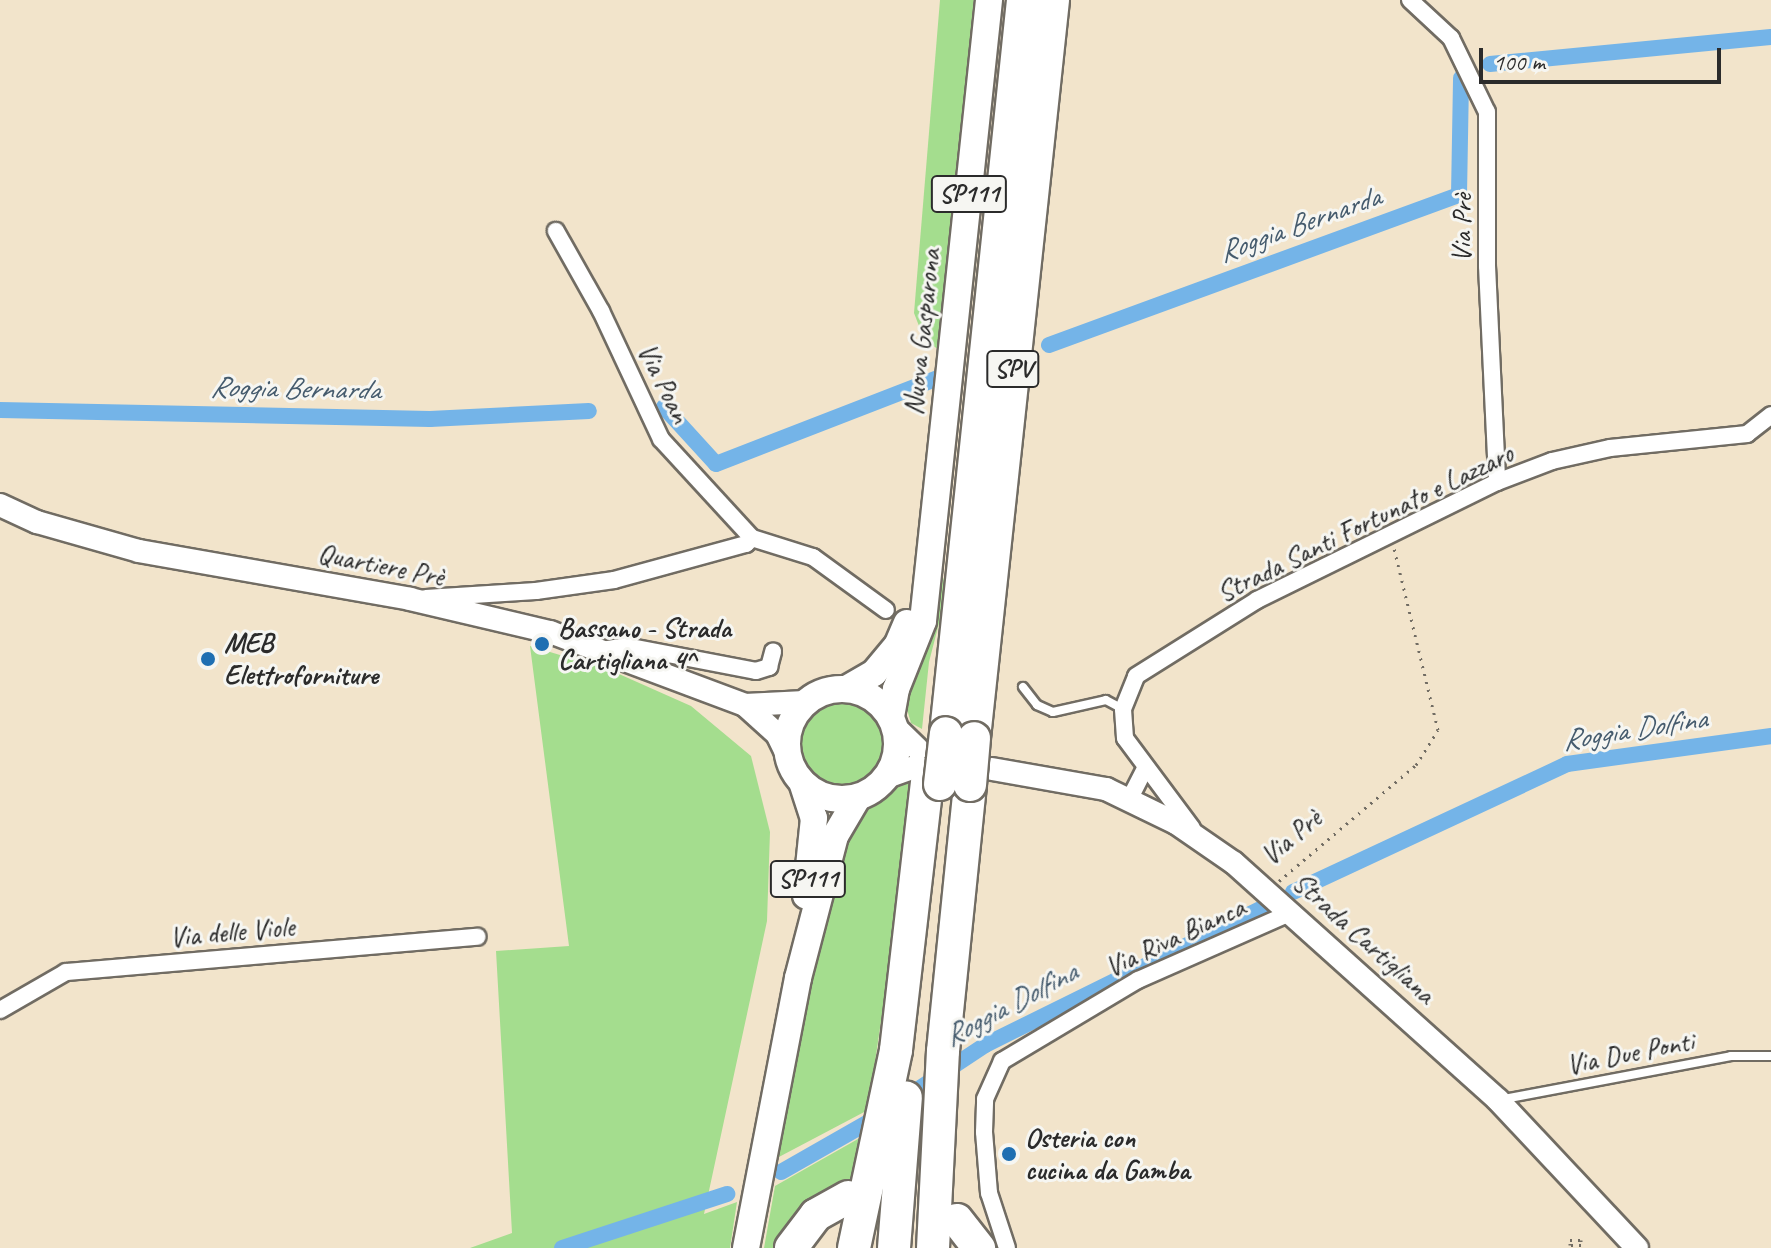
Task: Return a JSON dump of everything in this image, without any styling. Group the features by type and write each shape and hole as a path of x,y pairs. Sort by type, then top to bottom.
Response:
{"highway":[{"name":"SPV","path":"933,1248 941,1135 949,757 962,582 1023,0"},
{"name":"SPV","path":"894,1248 890,1141 949,757 1053,0"},
{"path":"899,1078 906,969 949,757"},
{"path":"854,1248 890,1141"},
{"path":"791,1248 816,1215 848,1197"},
{"path":"957,1220 979,1248"}],"main road":[{"name":"Nuova Gasparona","path":"887,777 898,745 893,722 896,689 923,621 989,0"},
{"name":"Nuova Gasparona","path":"805,702 818,694 848,688 874,673 897,646 927,575"},
{"path":"848,688 880,703 893,722"},
{"name":"SP111","path":"798,978 814,818 796,771 789,729 805,702"},
{"path":"796,771 818,794 858,797"},
{"name":"SP111","path":"746,1248 798,978 835,836 858,797 887,777"}],"street":[{"name":"Via Prè","path":"1410,0 1451,38 1487,112 1487,266 1497,482"},
{"name":"Via Poan","path":"556,231 601,311 661,439 752,538"},
{"name":"Strada Santi Fortunato e Lazzaro","path":"1123,709 1136,676 1257,600 1497,482 1552,461 1610,448 1747,434 1771,415"},
{"name":"Quartiere Prè","path":"0,505 37,522 139,551 410,599 602,650 745,705 777,734 796,771"},
{"path":"410,599 614,580 746,544 752,538 813,557 886,610"},
{"path":"602,650 626,646 756,671 769,667 773,652"},
{"name":"Quartiere Prè","path":"745,705 805,702"},
{"path":"1123,709 1125,738 1199,838"},
{"path":"893,722 949,757"},
{"name":"Strada Cartigliana","path":"887,777 949,757 1087,783 1129,800 1199,838 1268,890 1498,1100 1637,1248"},
{"path":"1129,800 1145,769"},
{"name":"Via Riva Bianca","path":"1007,1248 989,1193 984,1132 985,1099 1002,1061 1138,980 1292,912"},
{"name":"Via delle Viole","path":"0,1010 66,972 478,937"}],"lane":[{"path":"1023,687 1053,712 1106,700 1123,709"},
{"name":"Via Due Ponti","path":"1498,1100 1731,1056 1771,1056"}],"path":[{"name":"Via Prè","path":"1268,890 1416,765 1438,730 1391,533"}],"green space":[{"path":"940,0 974,0 939,350 924,339 914,313"},
{"path":"950,559 945,600 929,662 922,729 911,723 904,699"},
{"path":"530,646 610,670 691,706 751,756 770,832 767,921 704,1214 737,1202 730,1248 470,1248 512,1233 496,951 569,946"},
{"path":"842,700 859,704 873,713 882,727 886,744 882,761 873,775 859,784 842,788 825,784 811,775 802,761 798,744 802,727 811,713 825,704"},
{"path":"917,775 868,1110 777,1158 840,843 857,806"},
{"path":"865,1135 859,1179 843,1184 780,1248 764,1248 775,1186"}],"waterway":[{"name":"Roggia Bernarda","path":"1490,64 1771,37"},
{"name":"Roggia Bernarda","path":"1049,345 1459,195 1461,78"},
{"name":"Roggia Bernarda","path":"664,407 716,464 938,378"},
{"name":"Roggia Bernarda","path":"0,410 430,419 589,411"},
{"name":"Roggia Dolfina","path":"1293,892 1567,764 1771,736"},
{"name":"Roggia Dolfina","path":"902,1100 985,1045 1274,902"},
{"name":"Roggia Dolfina","path":"781,1172 879,1116"},
{"name":"Roggia Dolfina","path":"562,1248 727,1194"}],"place":[{"name":"Bassano - Strada Cartigliana 4^","path":"542,644"},
{"name":"MEB Elettroforniture","path":"208,659"},
{"name":"Osteria con cucina da Gamba","path":"1009,1154"}]}
